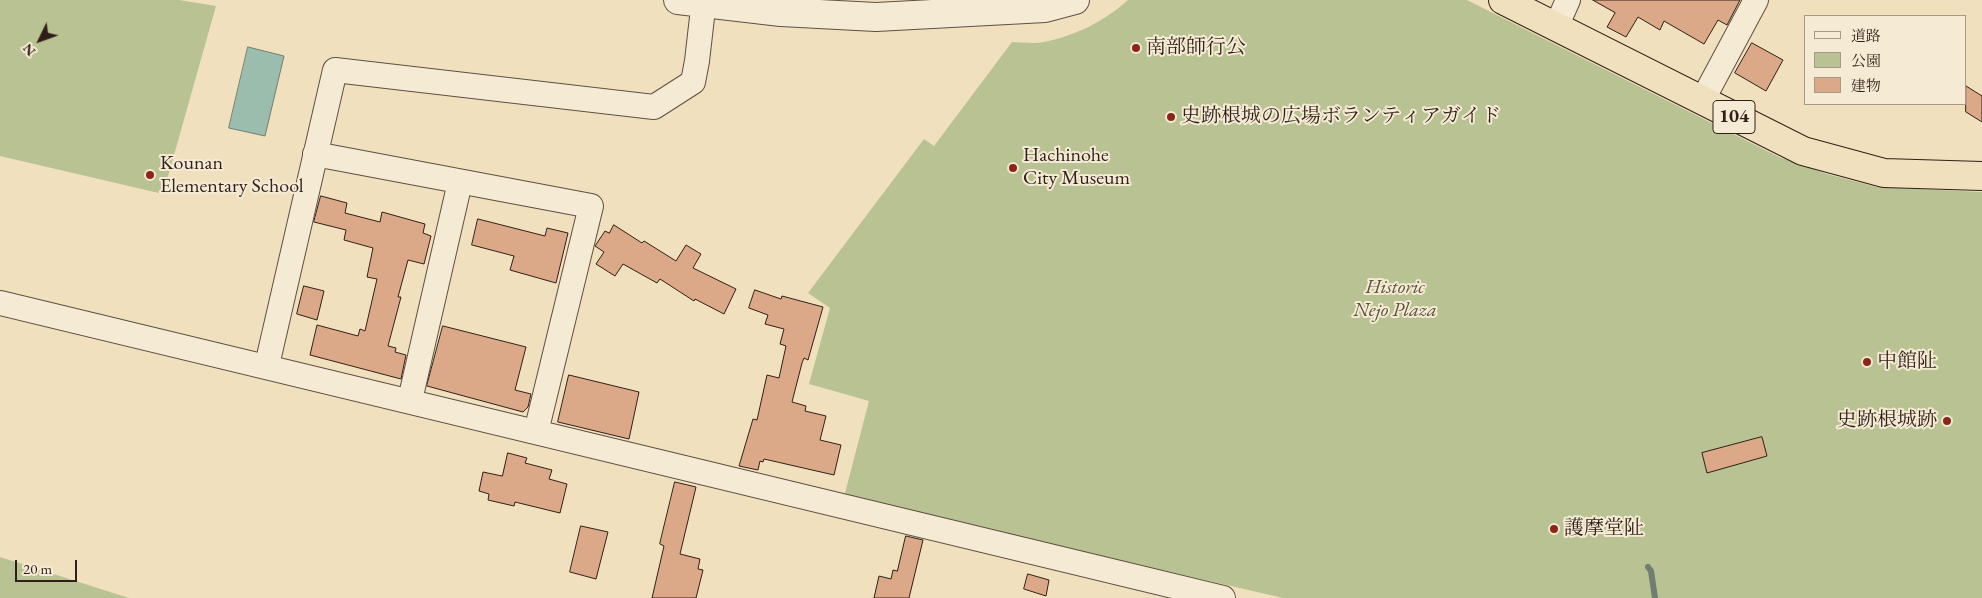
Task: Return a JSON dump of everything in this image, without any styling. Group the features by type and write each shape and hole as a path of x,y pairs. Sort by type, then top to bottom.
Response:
{"highway":[{"name":"104","path":"1502,0 1803,151 1884,173 1978,171"}],"street":[{"path":"266,365 335,70 654,106 693,82 698,61 695,1 781,12 876,17 1045,8 1075,0"},
{"path":"1556,27 1568,0"},
{"path":"1702,100 1756,0"},
{"path":"315,154 591,206 536,432"},
{"path":"410,400 460,182"},
{"path":"0,303 266,365 1223,598"}],"green space":[{"path":"0,0 179,0 216,6 163,194 0,156"},
{"name":"Historic Nejo Plaza","path":"1128,0 1467,0 1779,157 1827,174 1877,187 1982,192 1982,598 1283,598 1128,562 1125,565 844,497 869,401 809,384 830,308 808,293 924,139 934,146 1012,42 1040,43 1067,36 1089,27 1110,15"},
{"path":"0,557 129,598 0,598"}],"shaded area":[{"path":"248,47 284,56 265,136 229,128"}],"building":[{"path":"1593,0 1740,0 1727,25 1718,20 1704,44 1664,21 1660,30 1638,17 1626,37 1607,27 1615,13"},
{"path":"1752,43 1783,60 1766,91 1735,73"},
{"path":"1967,87 1982,96 1982,122 1966,112"},
{"path":"321,196 347,203 345,213 380,222 382,212 425,224 423,233 431,236 424,264 408,260 398,297 401,297 388,346 396,348 395,352 406,355 401,379 310,355 317,325 358,336 360,329 365,331 377,279 367,277 373,248 344,240 346,230 314,222"},
{"path":"478,219 545,236 547,228 568,233 556,283 510,270 514,256 472,245"},
{"path":"614,225 642,243 644,241 676,261 686,245 701,254 693,268 736,289 724,314 695,299 694,301 660,279 657,283 623,264 615,276 596,264 604,252 595,246 605,231 609,233"},
{"path":"304,286 324,291 317,320 297,314"},
{"path":"755,290 781,299 782,296 823,307 808,360 804,358 802,363 792,402 806,406 805,411 826,416 820,440 841,445 834,475 764,459 763,462 760,461 758,470 739,466 753,419 757,420 767,375 779,378 786,346 780,344 784,329 765,324 768,315 749,308"},
{"path":"443,326 526,347 515,390 531,394 528,407 523,412 427,386"},
{"path":"569,375 639,392 629,439 558,422"},
{"path":"1762,437 1767,456 1707,473 1702,453"},
{"path":"508,453 527,458 525,463 552,470 549,479 567,484 560,513 515,502 514,506 488,500 489,494 479,491 483,472 502,476"},
{"path":"675,482 696,487 680,554 700,559 698,569 703,570 696,598 652,598 664,546 660,544"},
{"path":"581,526 608,532 596,579 570,572"},
{"path":"906,536 923,540 909,598 874,598 879,576 891,579 893,570 897,571"},
{"path":"1028,574 1049,580 1046,596 1024,589"}],"waterway":[{"path":"1648,567 1651,571 1655,598"}],"place":[{"name":"南部師行公","path":"1136,48"},
{"name":"史跡根城の広場ボランティアガイド","path":"1171,117"},
{"name":"Hachinohe City Museum","path":"1013,168"},
{"name":"Kounan Elementary School","path":"150,175"},
{"name":"中館阯","path":"1867,362"},
{"name":"史跡根城跡","path":"1947,421"},
{"name":"護摩堂阯","path":"1554,529"}]}
